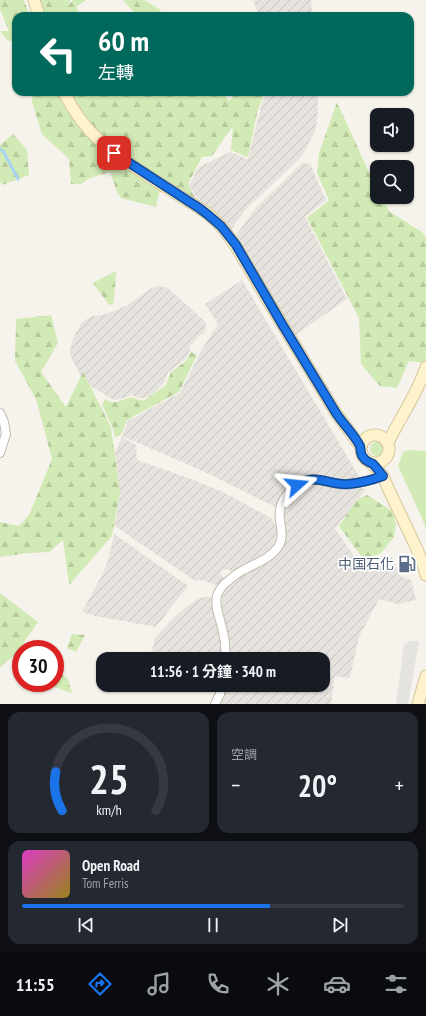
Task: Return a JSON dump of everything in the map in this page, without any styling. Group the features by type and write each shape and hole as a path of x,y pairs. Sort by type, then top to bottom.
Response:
{"main road":[{"path":"34,0 38,12"},
{"path":"66,96 81,121 104,145 125,161 203,210 223,229 236,245 336,413 350,432 362,444"},
{"path":"385,440 396,426 417,391 426,367"},
{"path":"378,435 385,440 390,450 388,457 378,463 369,463 361,454 362,444 368,436 378,435"},
{"path":"378,463 388,488 422,560 426,575"},
{"path":"418,704 426,676"}],"street":[{"path":"0,413 4,422 6,434 0,453"},
{"path":"224,652 223,632 216,604 216,597 223,586 239,572 266,559 278,547 282,536 280,519 281,506 283,500 289,492 301,482 309,479 338,484 349,484 369,481 383,476"},
{"path":"215,704 220,692"}],"shaded area":[{"path":"253,0 311,0 312,12 258,12"},
{"path":"265,96 318,96 316,129 303,154 298,160 245,210 229,233 201,205 200,199 196,197 189,185 199,167 230,152 248,159"},
{"path":"302,163 310,164 326,200 305,217 347,299 291,338 233,240 253,211"},
{"path":"242,280 360,478 354,480 340,480 309,474 293,481 285,489 275,507 203,471 122,436 128,421 180,393 201,351 218,324 205,304"},
{"path":"160,286 168,288 201,318 205,322 206,329 203,334 189,346 190,351 185,359 168,372 163,385 150,396 139,398 131,395 114,400 92,387 80,374 70,353 74,337 81,324 87,319 117,310 129,304 150,289"},
{"path":"122,437 136,445 137,460 223,492 271,518 277,531 273,547 269,552 235,572 226,569 222,571 220,573 224,579 219,586 203,580 195,581 115,526 120,494 115,452"},
{"path":"309,481 366,489 335,529 363,569 392,557 400,576 411,580 416,600 398,604 379,599 359,637 350,678 335,676 331,704 220,704 223,692 330,692 330,652 228,652 221,603 223,595 241,576 275,555 283,547 286,538 282,513 289,495"},
{"path":"114,534 188,586 156,627 82,612 104,571"},
{"path":"211,597 221,633 222,652 152,652 155,638 174,617 197,599"},
{"path":"410,641 419,641 408,704 396,704 404,645"}],"green space":[{"path":"0,0 24,0 28,12 12,12 12,42 7,40 0,31 9,31 0,9"},
{"path":"36,0 70,0 69,5 73,0 86,0 76,7 79,12 37,12"},
{"path":"123,0 144,0 161,10 160,12 133,11"},
{"path":"33,96 226,96 229,101 233,96 263,96 258,109 248,157 231,150 233,126 212,156 202,157 188,184 195,198 200,201 200,205 174,187 159,193 156,207 121,198 117,192 110,172 90,178 81,184 71,184 69,159 42,134 32,102"},
{"path":"337,102 370,175 370,204 385,204 390,212 422,232 426,238 426,363 409,361 397,388 380,386 361,364 359,318 307,218 329,200 317,173 319,153"},
{"path":"13,134 27,150 29,175 2,185 0,181 0,145"},
{"path":"116,271 113,304 109,305 93,283"},
{"path":"51,315 58,343 41,372 66,407 83,372 111,427 120,493 112,536 69,585 63,540 49,552 0,557 0,522 19,526 29,515 52,459 36,399 15,361 16,319"},
{"path":"191,352 197,355 179,392 127,420 121,435 115,437 113,428 102,405 105,399 111,402 116,402 131,397 143,401 166,385 171,372 186,361"},
{"path":"374,442 380,442 384,446 384,452 380,456 374,456 370,452 370,446"},
{"path":"409,450 426,451 426,529 398,466 403,452"},
{"path":"367,495 392,511 396,525 394,537 381,553 364,560 339,526 357,500"},
{"path":"0,593 38,622 26,640 12,640 12,657 0,667"},
{"path":"72,634 85,635 76,652 67,648"},
{"path":"64,675 68,679 72,693 64,690"}],"waterway":[{"path":"0,149 3,151 18,179"}],"place":[{"name":"中国石化","path":"407,564"}],"route":[{"path":"114,153 199,208 226,232 236,245 336,413 361,447 360,451 363,458 372,464 383,476 369,481 349,484 338,484 313,479 305,480 297,485"}]}
